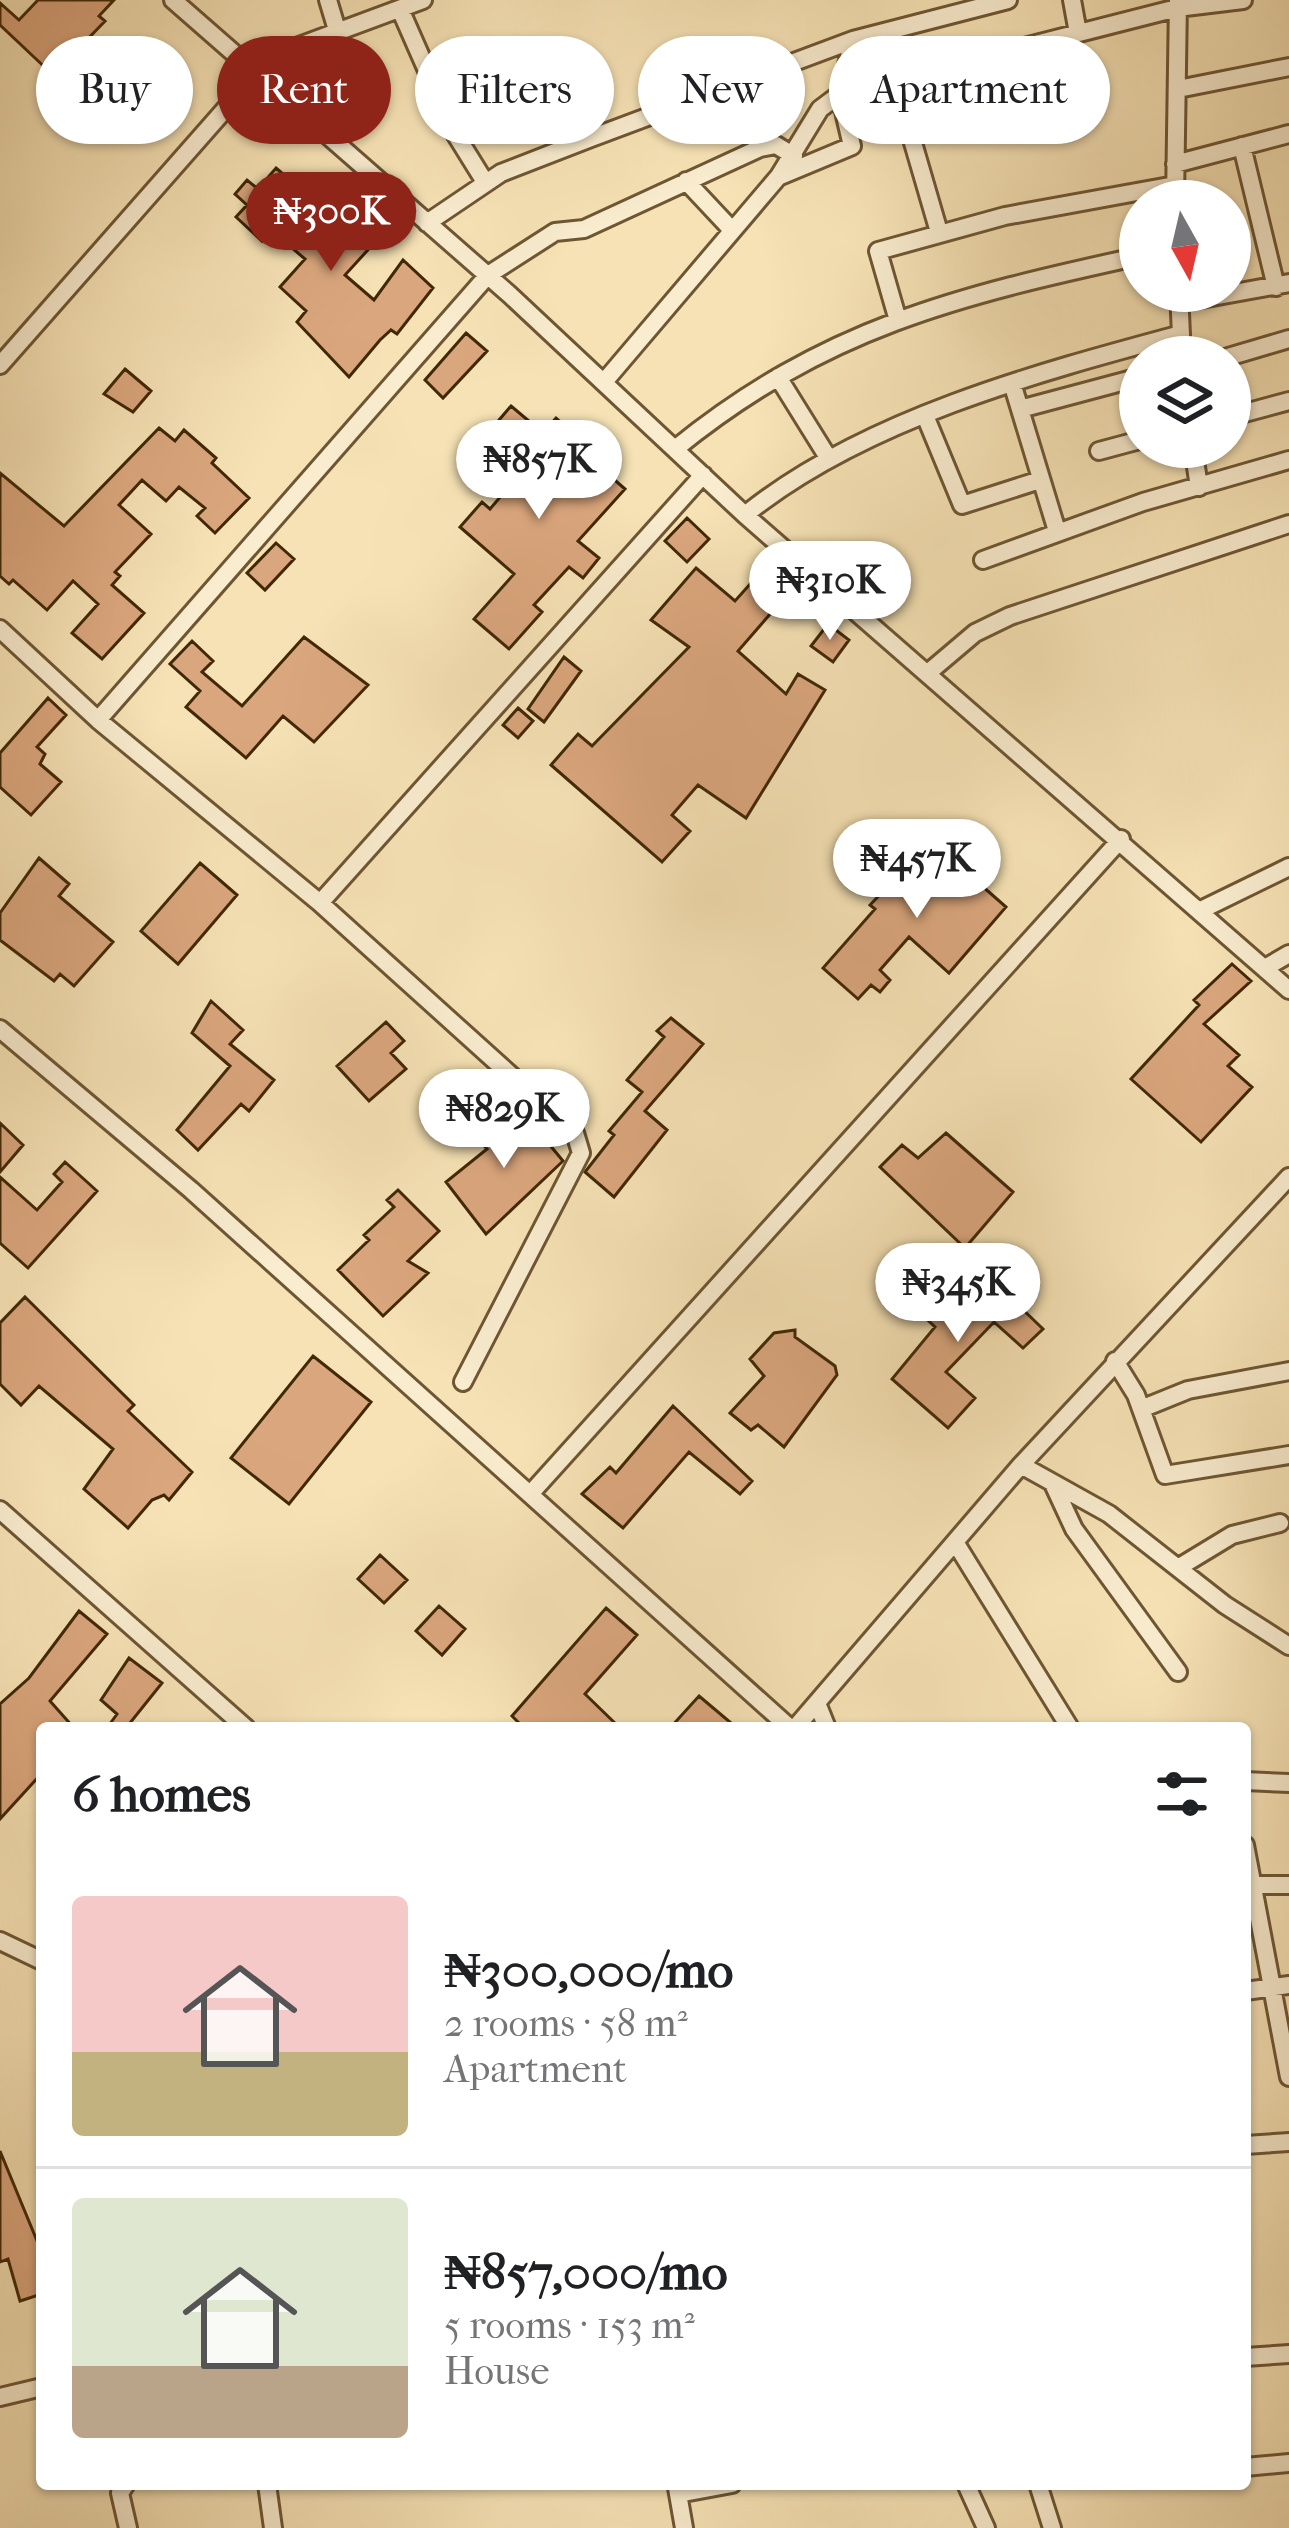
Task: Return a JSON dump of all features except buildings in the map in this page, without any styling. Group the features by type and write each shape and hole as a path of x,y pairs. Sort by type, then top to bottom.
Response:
{"street":[{"path":"173,0 217,39"},
{"path":"328,0 337,30"},
{"path":"322,36 424,0"},
{"path":"1072,0 1078,32"},
{"path":"1063,36 1132,9 1243,0"},
{"path":"868,36 996,2"},
{"path":"1175,180 1178,4"},
{"path":"400,8 454,132 485,182"},
{"path":"427,223 485,182 829,49"},
{"path":"1178,88 1289,67"},
{"path":"604,382 779,176 829,102"},
{"path":"0,364 217,119"},
{"path":"1174,164 1289,134"},
{"path":"337,144 488,275 745,515 1289,989"},
{"path":"779,176 852,144"},
{"path":"914,144 940,232"},
{"path":"98,719 488,275 556,232 584,229 767,145 794,156"},
{"path":"1242,146 1283,285 1251,289"},
{"path":"686,181 730,229"},
{"path":"897,317 876,254 940,232 1092,197 1119,196"},
{"path":"675,449 778,377 897,317 1119,261"},
{"path":"745,515 829,459 926,418 1012,383 1180,334 1179,312"},
{"path":"1251,350 1289,339"},
{"path":"778,377 829,459"},
{"path":"1012,383 1057,531"},
{"path":"1020,409 1119,383"},
{"path":"1251,411 1289,401"},
{"path":"926,418 962,506 1040,480"},
{"path":"1099,451 1119,446"},
{"path":"983,560 1057,531 1289,460"},
{"path":"1195,468 1198,487"},
{"path":"320,903 703,476"},
{"path":"929,672 975,633 1010,616 1289,524"},
{"path":"0,629 98,719 320,903 558,1117 580,1144 581,1154 537,1245 463,1382"},
{"path":"532,1492 1120,839"},
{"path":"1201,910 1289,867"},
{"path":"1265,968 1289,955"},
{"path":"0,1029 532,1492 786,1722"},
{"path":"799,1722 1021,1465 1289,1177"},
{"path":"1115,1361 1141,1409 1165,1475 1289,1455"},
{"path":"1141,1409 1188,1390 1289,1371"},
{"path":"1021,1465 1109,1514 1225,1605 1289,1646"},
{"path":"1054,1485 1074,1528 1178,1672"},
{"path":"0,1510 239,1722"},
{"path":"1181,1566 1232,1535 1280,1523"},
{"path":"955,1542 1066,1722"},
{"path":"817,1703 825,1722"},
{"path":"1251,1781 1289,1784"},
{"path":"1251,1875 1280,1986 1289,2077"},
{"path":"1253,1885 1289,1885"},
{"path":"0,1941 36,1957"},
{"path":"1251,2145 1289,2142"},
{"path":"1251,2357 1289,2354"},
{"path":"0,2397 36,2388"},
{"path":"1251,2466 1289,2463"},
{"path":"122,2490 128,2528"},
{"path":"268,2490 273,2528"},
{"path":"677,2490 685,2528"},
{"path":"969,2490 986,2528"},
{"path":"1040,2490 1052,2528"}]}
